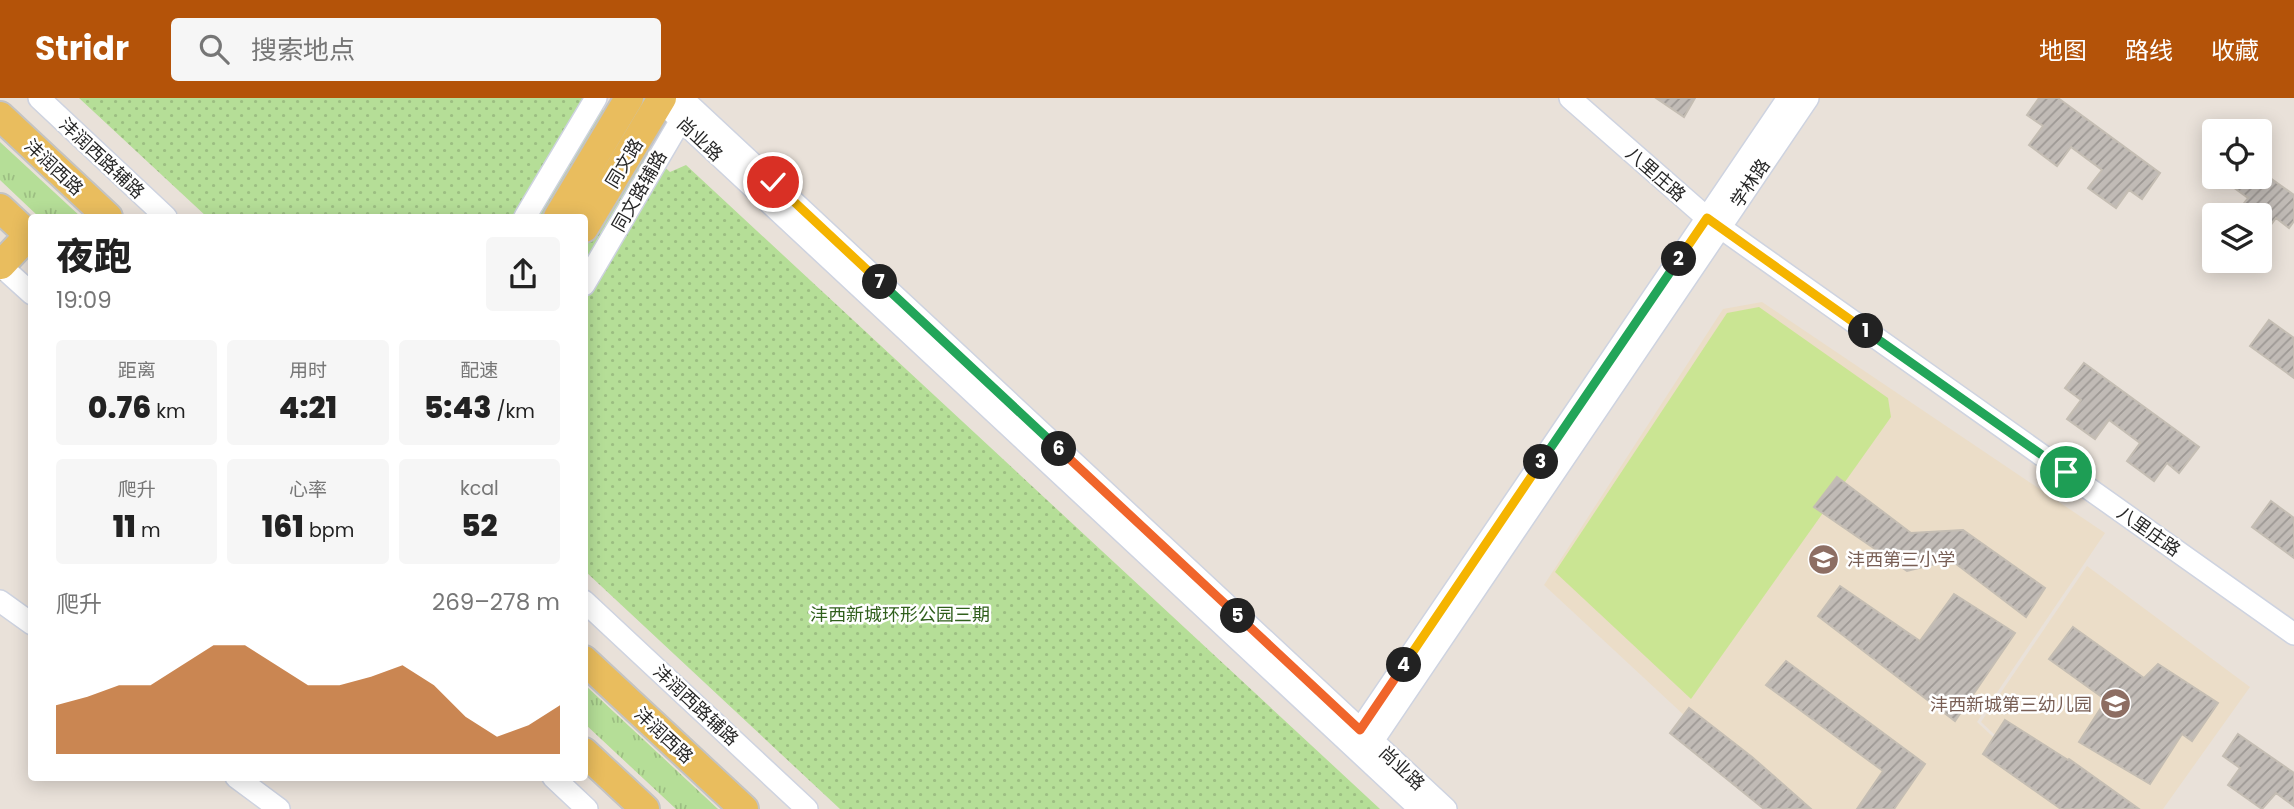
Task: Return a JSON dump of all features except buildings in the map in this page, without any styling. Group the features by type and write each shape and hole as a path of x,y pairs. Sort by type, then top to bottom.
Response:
{"main road":[{"name":"同文路","path":"560,214 629,98"},
{"name":"同文路","path":"588,223 675,103"},
{"name":"沣润西路","path":"0,116 105,214"},
{"path":"0,208 28,235"},
{"path":"0,265 28,239"},
{"name":"沣润西路","path":"588,664 744,809"},
{"path":"588,756 646,809"}],"street":[{"name":"沣润西路辅路","path":"38,98 163,214"},
{"path":"527,214 596,98"},
{"name":"八里庄路","path":"1570,98 1714,223 2294,634"},
{"name":"学林路","path":"1714,223 1787,98"},
{"name":"学林路","path":"1362,742 1714,223 1808,98"},
{"name":"同文路辅路","path":"588,277 675,103"},
{"name":"尚业路","path":"675,103 1362,742 1446,809"},
{"path":"0,265 28,290"},
{"path":"0,601 28,621"},
{"name":"沣润西路辅路","path":"588,605 807,809"},
{"name":"尚业路","path":"1362,742 1420,809"},
{"path":"241,781 279,809"},
{"path":"557,781 587,809"}],"shaded area":[{"name":"沣西第三小学","path":"1762,302 2105,533 1977,722 2071,809 1785,809 1544,585 1723,309"},
{"name":"沣西新城第三幼儿园","path":"2087,566 2250,687 2163,809 2075,809 1981,722"}],"green space":[{"name":"沣西新城环形公园三期","path":"79,98 590,98 670,172 686,165 1380,809 840,809 588,574 588,214 204,214"},
{"path":"0,142 78,214 36,214 0,180"},
{"path":"1759,307 1888,398 1891,417 1691,699 1555,572 1727,313"},
{"path":"588,688 718,809 676,809 588,727"}],"place":[{"name":"沣西第三小学","path":"1824,559"},
{"name":"沣西新城第三幼儿园","path":"2115,704"}],"route":[{"path":"773,182 1360,730 1707,218 2066,472"}]}
